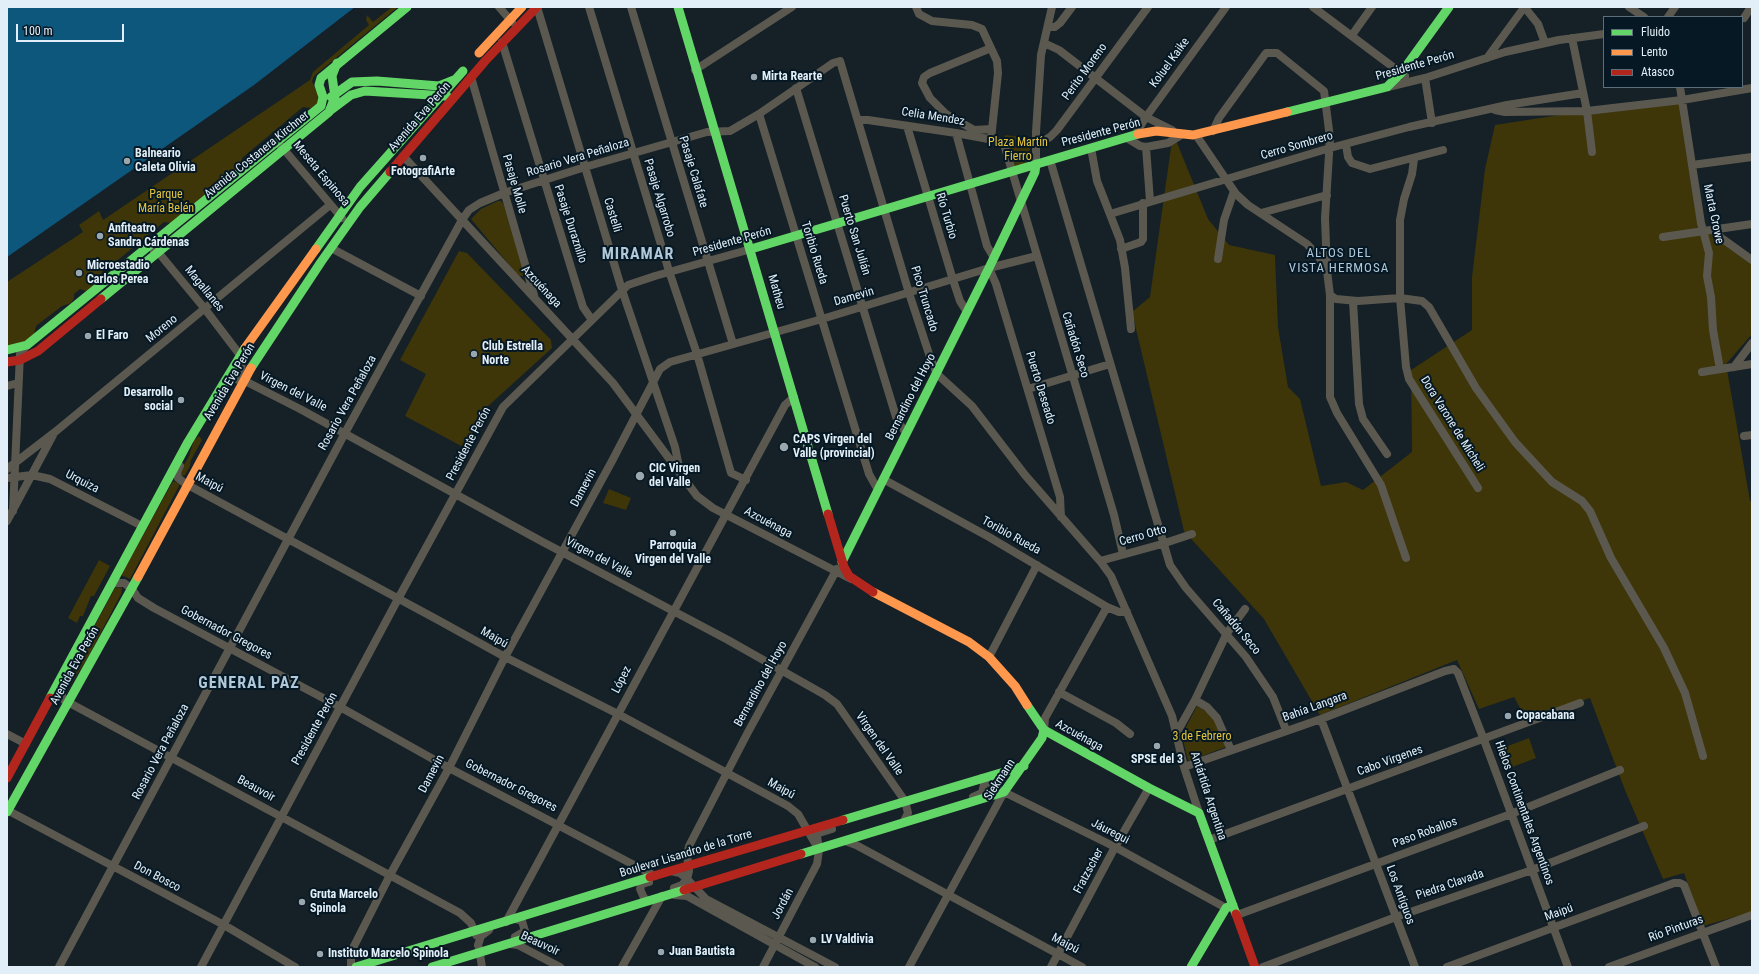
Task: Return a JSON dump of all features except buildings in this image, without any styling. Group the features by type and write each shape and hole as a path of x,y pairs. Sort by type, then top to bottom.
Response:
{"main road":[{"name":"Avenida Costanera Kirchner","path":"7,351 27,345 321,106 323,98 319,81 337,63 407,7"},
{"name":"Avenida Eva Perón","path":"7,778 188,442 240,355 360,187 469,63 522,7"},
{"name":"Avenida Eva Perón","path":"7,811 132,589 186,484 243,380 360,207 502,42 537,7"},
{"name":"Matheu","path":"678,7 695,70 776,332 842,562 849,576 856,582"},
{"path":"1387,87 1402,72 1449,7"},
{"path":"337,63 339,74 345,80 352,82 377,80 443,92 469,80"},
{"path":"329,112 333,105 335,93 332,76 337,63"},
{"path":"456,78 458,85 469,80"},
{"path":"321,106 335,93 352,82"},
{"name":"Presidente Perón","path":"751,249 1131,136 1156,131 1181,135 1196,135 1387,87"},
{"name":"Avenida Costanera Kirchner","path":"7,363 32,356 351,95 365,91 443,92"},
{"path":"430,125 432,116 443,92"},
{"name":"Bernardino del Hoyo","path":"842,562 994,258 1035,172 1036,164"},
{"path":"194,433 200,432 204,434 205,438 193,462 194,470"},
{"name":"Azcuénaga","path":"856,582 969,642 989,657 1015,686 1035,719 1044,730 1149,788 1199,813"},
{"name":"Siekmann","path":"1004,792 1024,766 1042,738 1044,730"},
{"name":"Boulevar Lisandro de la Torre","path":"356,967 671,870 1024,766"},
{"path":"432,967 485,949 509,944 1004,792"},
{"name":"Antártida Argentina","path":"1199,813 1230,907 1237,915 1255,967"},
{"path":"1191,967 1230,907"}],"street":[{"path":"499,7 517,27"},
{"name":"Castelli","path":"537,7 622,290 675,447 681,474"},
{"name":"Pasaje Algarrobo","path":"589,7 669,272 697,354 731,473 746,480"},
{"name":"Pasaje Calafate","path":"631,7 671,142 734,344"},
{"path":"695,70 792,7"},
{"path":"916,7 919,14 932,21 976,26 982,29 997,61 998,73 990,139"},
{"name":"Bernardino del Hoyo","path":"1036,164 1041,55 1052,7"},
{"path":"1048,27 1055,26 1060,23 1072,7"},
{"name":"Perito Moreno","path":"1036,145 1050,137 1057,130 1148,7"},
{"name":"Koluel Kaike","path":"1131,136 1226,7"},
{"path":"1313,7 1402,72 1410,81"},
{"path":"1352,35 1372,7"},
{"path":"1629,7 1642,16"},
{"path":"1669,16 1675,7"},
{"path":"1746,18 1751,7"},
{"path":"1487,58 1523,9 1526,9 1538,24 1545,43"},
{"name":"Presidente Perón","path":"1387,87 1425,78 1487,58 1545,43 1603,34"},
{"path":"1572,38 1587,111 1592,152"},
{"name":"Pasaje Duraznillo","path":"502,42 543,181 583,307 592,320"},
{"path":"1044,43 1059,50 1146,117 1181,135"},
{"path":"991,48 930,73 924,77 922,83 930,98 946,114 974,130 992,129"},
{"path":"1213,131 1219,118 1263,56 1271,52 1276,53 1324,91 1330,148 1325,218 1327,271 1330,296 1330,397 1337,413 1381,484 1406,558"},
{"name":"Rosario Vera Peñaloza","path":"59,967 231,649 345,433 462,220 476,205 504,193 585,167 671,142 715,132 730,131 759,114 833,63 840,62"},
{"name":"Pico Truncado","path":"840,62 909,293 930,358 937,374 972,406 1025,475 1100,561 1118,588 1127,612"},
{"path":"1425,78 1432,123"},
{"name":"Pasaje Molle","path":"469,80 535,298"},
{"name":"Puerto San Julián","path":"796,88 864,306 897,420 906,433"},
{"name":"Marta Crowe","path":"1680,88 1703,231 1709,253 1707,276 1711,297 1713,330 1720,369"},
{"name":"Cerro Sombrero","path":"1492,110 1505,112 1587,111 1682,100 1752,88"},
{"name":"Cerro Sombrero","path":"1110,214 1330,148 1346,145 1409,127 1492,110 1507,105 1583,93"},
{"name":"Toribio Rueda","path":"759,114 869,474 878,490"},
{"name":"Celia Mendez","path":"858,120 868,120 956,133 990,139 1004,144"},
{"name":"Río Turbio","path":"907,126 953,280 960,301 967,312"},
{"path":"956,133 987,246 994,258"},
{"path":"1131,136 1140,146 1146,147 1168,143 1181,135"},
{"path":"1196,135 1234,191 1248,205 1307,244 1327,271"},
{"name":"Meseta Espinosa","path":"282,138 280,144 339,216 348,224"},
{"name":"Cañadón Seco","path":"1004,144 1114,515 1123,554"},
{"path":"1346,145 1348,157 1352,163 1370,169 1414,159 1443,150"},
{"path":"1121,249 1141,242 1143,239 1146,202 1146,147"},
{"path":"1091,148 1097,181 1110,214 1121,249 1131,329"},
{"name":"Azcuénaga","path":"403,156 613,383 697,496 709,506 856,582"},
{"path":"1692,165 1752,157"},
{"name":"Dora Varone de Micheli","path":"1414,159 1413,169 1404,199 1400,220 1400,298 1406,367 1409,379 1478,488"},
{"name":"Cañadón Seco","path":"1050,160 1110,364 1138,453 1162,544 1170,564 1178,578 1227,633 1266,685 1273,697 1286,730"},
{"path":"1218,259 1224,220 1234,191"},
{"path":"1261,213 1327,195"},
{"name":"Moreno","path":"7,469 55,432 330,205"},
{"path":"1663,237 1752,224"},
{"path":"1716,229 1720,238 1752,260"},
{"path":"331,248 421,296"},
{"name":"Presidente Perón","path":"201,967 398,599 503,407 622,290 634,282 751,249"},
{"path":"142,252 151,250 158,252"},
{"name":"Magallanes","path":"158,252 205,309 240,355"},
{"name":"Damevin","path":"351,967 351,952 390,875 449,768 505,658 563,552 652,381 664,365 697,354 953,280 989,268 1037,256"},
{"name":"Puerto Deseado","path":"989,268 996,284 1060,497 1061,517"},
{"path":"1330,296 1336,299 1354,301 1400,298 1422,301 1428,307 1476,388 1515,442 1552,482 1582,501 1590,511 1611,558 1668,655 1685,693 1703,756"},
{"path":"83,300 90,309"},
{"path":"1354,301 1359,404 1363,419 1387,454"},
{"path":"1734,367 1752,343"},
{"path":"13,510 10,477 14,464 20,360 22,350 27,345"},
{"path":"7,351 17,355 20,360"},
{"name":"Virgen del Valle","path":"240,355 243,380"},
{"path":"19,374 32,356"},
{"path":"7,363 13,366 19,374"},
{"path":"1028,389 1110,364"},
{"path":"1702,372 1752,364"},
{"name":"Virgen del Valle","path":"208,408 228,383 233,379 243,380 345,433 825,695 837,704 905,801"},
{"path":"7,386 18,383"},
{"name":"López","path":"511,920 559,824 673,611 727,515 785,405 794,397"},
{"path":"7,521 55,432"},
{"name":"Maipú","path":"188,442 189,452 177,472 178,478 186,484 505,658 618,714 726,774 793,809 798,814 819,850"},
{"name":"Urquiza","path":"10,477 32,475 50,478 142,526"},
{"name":"Toribio Rueda","path":"883,479 1037,565 1107,607 1119,612 1127,612"},
{"name":"Cerro Otto","path":"1100,561 1192,534"},
{"name":"Bernardino del Hoyo","path":"687,879 689,865 687,855 689,846 726,774 842,562"},
{"path":"989,657 1037,565"},
{"name":"Gobernador Gregores","path":"108,588 115,583 124,583 132,589 138,598 154,608 340,707 449,768 559,824 655,876"},
{"name":"Siekmann","path":"1044,730 1045,718 1107,607"},
{"path":"1176,734 1195,700 1227,633 1245,609"},
{"name":"Antártida Argentina","path":"1127,612 1164,697 1199,813"},
{"path":"69,702 64,700 61,693 71,671 75,652"},
{"name":"Bahía Langara","path":"1184,767 1321,719 1445,671 1454,669"},
{"name":"Hielos Continentales Argentinos","path":"1454,669 1458,673 1484,740 1568,967"},
{"path":"1059,692 1116,723 1130,734"},
{"path":"1195,700 1207,707 1217,718 1231,750"},
{"name":"Beauvoir","path":"69,702 460,913 471,922 475,931"},
{"name":"Cabo Virgenes","path":"1209,840 1484,740 1580,703"},
{"name":"Los Antiguos","path":"1321,719 1415,967"},
{"path":"7,734 26,744"},
{"name":"Paso Roballos","path":"1237,915 1511,814 1620,770"},
{"path":"946,810 960,801 979,796 982,793 984,784 982,778"},
{"name":"Jáuregui","path":"982,778 1004,792 1115,847 1230,907"},
{"name":"Fratzscher","path":"1051,967 1115,847 1149,788"},
{"name":"Siekmann","path":"910,967 1004,792"},
{"path":"903,823 908,813 905,801"},
{"name":"Don Bosco","path":"7,811 224,925 295,967"},
{"name":"Jordán","path":"763,967 818,864 819,850 817,836 819,833 840,826 848,819"},
{"name":"Piedra Clavada","path":"1263,967 1396,917 1532,870 1644,826"},
{"name":"Maipú","path":"845,841 861,847 1082,967"},
{"path":"649,901 644,898 640,886 642,884 663,878 671,870 680,873 706,899 835,967"},
{"path":"622,967 665,896 666,891 682,885 687,879"},
{"name":"Maipú","path":"1447,967 1674,883 1684,885 1703,932"},
{"path":"665,896 687,896 815,967"},
{"name":"Río Pinturas","path":"1609,967 1752,915"},
{"path":"482,967 485,949 483,933 502,926 511,920 522,921 525,931 524,933 485,949"},
{"path":"475,931 485,949"},
{"path":"1703,932 1716,967"},
{"name":"Beauvoir","path":"509,944 518,945 560,967"}],"green space":[{"name":"Parque María Belén","path":"392,7 398,7 314,76 312,81 318,95 317,104 311,108 303,107 242,158 242,164 172,223 164,222 101,274 100,281 86,291 80,289 74,294 74,298 71,303 62,306 36,326 34,335 23,343 7,346 7,282 83,232 79,225 99,211 103,220 310,80 313,72 369,25 366,20 367,15 373,22"},
{"path":"1682,100 1701,223 1752,261 1752,334 1726,364 1750,501 1752,501 1752,912 1703,926 1684,873 1663,879 1625,790 1590,698 1526,719 1514,697 1479,709 1457,660 1320,715 1264,619 1184,531 1132,312 1150,297 1173,133 1208,219 1229,245 1275,255 1278,327 1288,387 1300,399 1321,486 1346,482 1363,490 1412,452 1411,370 1472,330 1472,277 1485,169 1495,125 1611,107"},
{"name":"Plaza Martín Fierro","path":"1005,135 1029,138 1031,143 1028,160 1012,172 1003,143"},
{"path":"501,201 504,205 524,272 523,276 519,276 516,273 471,219 481,209"},
{"name":"Club Estrella Norte","path":"459,251 467,253 551,340 552,348 486,408 465,448 405,416 426,374 400,360"},
{"path":"199,436 202,440 185,475 182,476 180,472 189,456 194,440"},
{"path":"173,481 180,484 130,579 121,575"},
{"path":"609,489 631,498 626,510 603,503"},
{"path":"99,560 110,566 94,596 91,596 83,616 80,616 77,623 68,618"},
{"path":"115,588 122,588 121,594 87,659 65,693 78,657"},
{"name":"3 de Febrero","path":"1197,706 1207,712 1215,721 1226,747 1188,761 1182,735"},
{"path":"1529,738 1536,758 1507,769 1500,749"}],"water":[{"path":"7,7 355,7 254,85 7,257"}],"traffic: fast":[{"path":"7,350 27,345 321,106 323,97 319,85 321,78 407,7"},
{"path":"678,7 828,514"},
{"path":"1287,112 1387,87 1402,72 1449,7"},
{"path":"101,299 329,112 335,97 332,76 337,63"},
{"path":"316,249 360,187 463,71"},
{"path":"331,97 352,82 377,81 439,86 454,80"},
{"path":"331,110 351,95 365,91 447,96"},
{"path":"751,249 1138,134"},
{"path":"842,562 989,268 1035,172 1036,164"},
{"path":"251,368 321,262 360,207 390,172"},
{"path":"50,698 188,442 245,348"},
{"path":"7,812 138,577"},
{"path":"1027,705 1044,730 1149,788 1199,813 1236,914"},
{"path":"801,854 1004,792 1042,738 1044,730"},
{"path":"843,820 1024,766"},
{"path":"356,967 650,877"},
{"path":"432,967 684,890"},
{"path":"1191,967 1226,908 1233,905"}],"traffic: slow":[{"path":"479,53 522,7"},
{"path":"1138,134 1156,131 1193,135 1287,112"},
{"path":"245,348 316,249"},
{"path":"138,577 251,368"},
{"path":"873,592 969,642 989,657 1015,686 1027,705"}],"traffic: jam":[{"path":"390,172 486,60 537,7"},
{"path":"7,362 20,360 38,351 101,299"},
{"path":"828,514 844,567 849,576 873,592"},
{"path":"7,778 50,698"},
{"path":"650,877 843,820"},
{"path":"684,890 801,854"},
{"path":"1236,914 1255,967"}],"place":[{"name":"Mirta Rearte","path":"754,77"},
{"name":"FotografiArte","path":"423,158"},
{"name":"Balneario Caleta Olivia","path":"127,161"},
{"name":"Anfiteatro Sandra Cárdenas","path":"100,236"},
{"name":"Microestadio Carlos Perea","path":"79,273"},
{"name":"El Faro","path":"88,336"},
{"name":"Club Estrella Norte","path":"474,354"},
{"name":"Desarrollo social","path":"181,400"},
{"name":"CAPS Virgen del Valle (provincial)","path":"784,447"},
{"name":"CIC Virgen del Valle","path":"640,476"},
{"name":"Parroquia Virgen del Valle","path":"673,533"},
{"name":"Copacabana","path":"1508,716"},
{"name":"SPSE del 3","path":"1157,746"},
{"name":"Gruta Marcelo Spinola","path":"302,902"},
{"name":"LV Valdivia","path":"813,940"},
{"name":"Juan Bautista","path":"661,952"},
{"name":"Instituto Marcelo Spinola","path":"320,954"}],"district":[{"name":"MIRAMAR","path":"638,255"},
{"name":"ALTOS DEL VISTA HERMOSA","path":"1339,262"},
{"name":"GENERAL PAZ","path":"249,684"}]}
